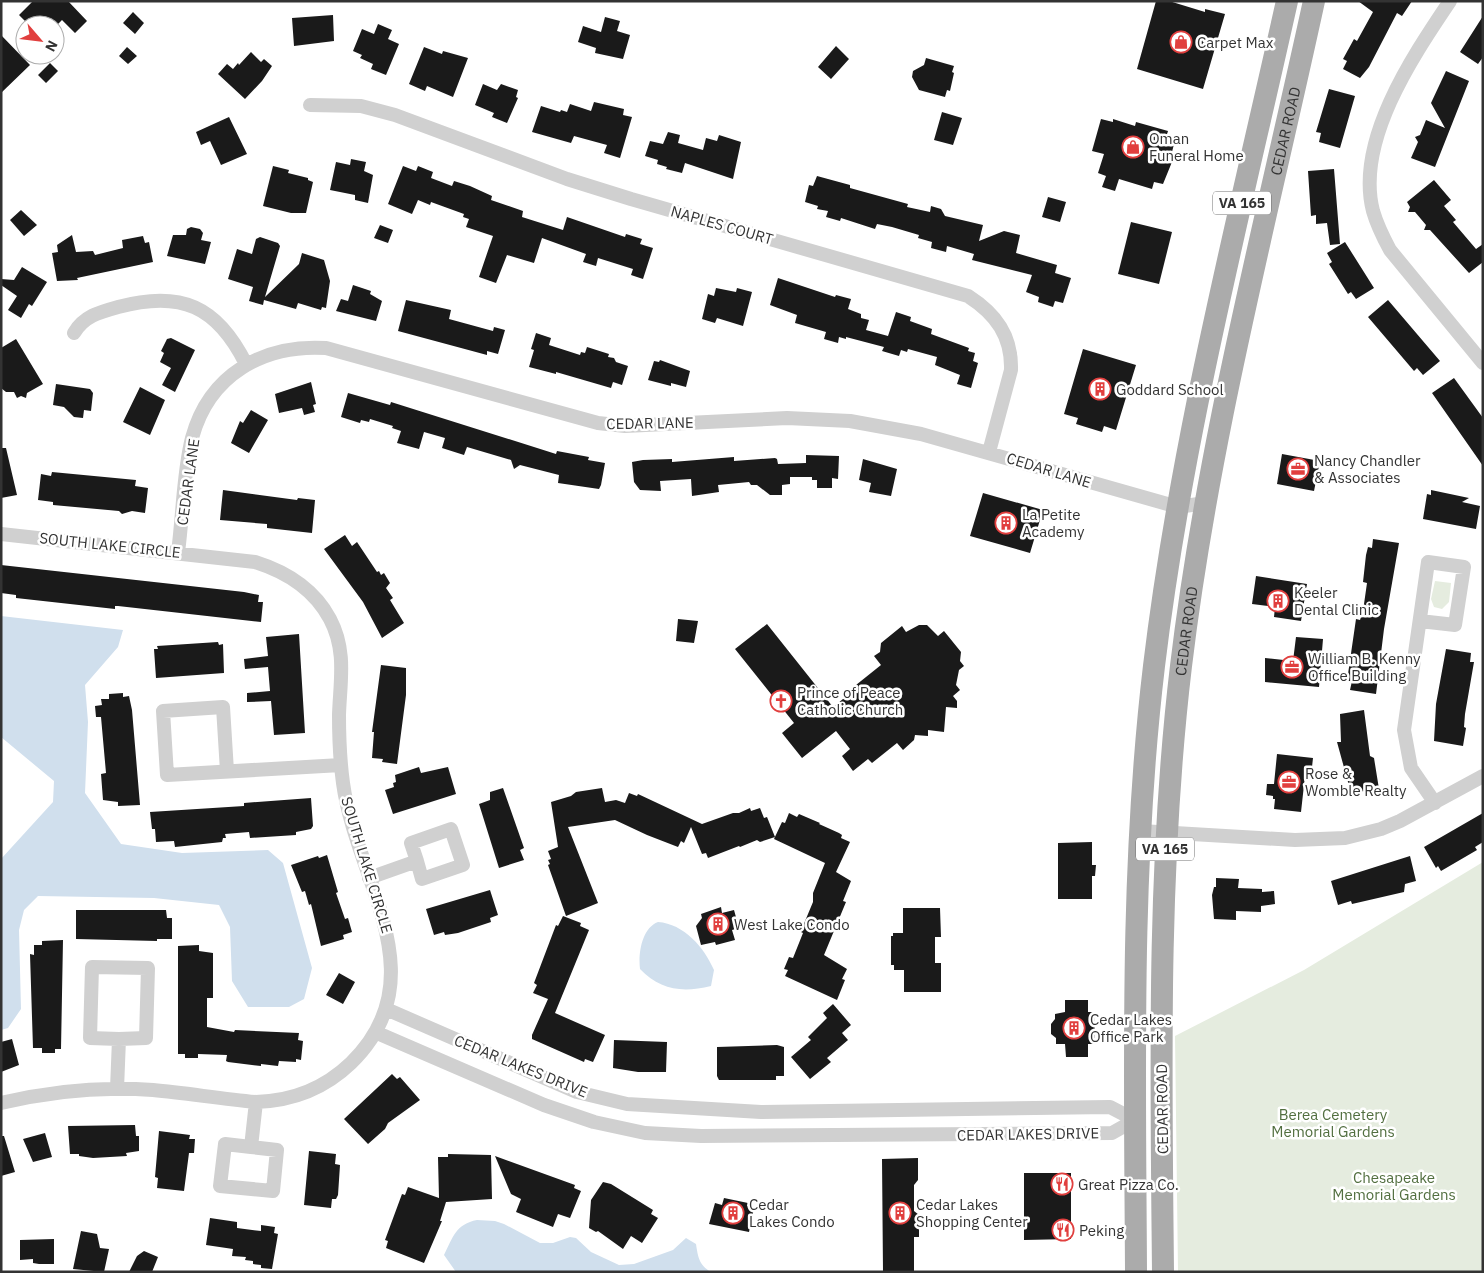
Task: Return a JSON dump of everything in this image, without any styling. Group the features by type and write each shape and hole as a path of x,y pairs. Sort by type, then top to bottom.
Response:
{"main road":[{"name":"CEDAR ROAD","path":"1136,1272 1135,1034 1141,831 1154,668 1178,507 1215,324 1287,1"},
{"name":"CEDAR ROAD","path":"1163,1272 1161,948 1166,832 1181,666 1205,503 1237,341 1314,1"},
{"path":"1152,1272 1150,1142 1145,1127 1135,1120 1148,1098 1161,1067"}],"street":[{"path":"1450,1 1413,56 1391,100 1376,142 1371,168 1370,190 1375,217 1390,250 1483,363"},
{"name":"NAPLES COURT","path":"310,105 361,106 387,113 567,179 968,296 984,306 1001,326 1009,344 1012,357 1011,370 988,452"},
{"path":"74,333 85,320 97,312 154,299 170,300 192,306 209,315 230,336 246,364"},
{"name":"CEDAR LANE","path":"178,552 189,457 198,423 207,403 218,389 246,364 268,353 303,347 326,348 598,423 625,426 787,418 835,420 921,434 1178,507 1205,503"},
{"name":"SOUTH LAKE CIRCLE","path":"1,534 178,552 255,562 288,574 303,585 318,600 334,627 341,652 341,765 353,830 390,942 392,971 386,1008 375,1032 362,1051 326,1083 300,1095 270,1102 256,1102 153,1090 118,1089 51,1093 1,1103"},
{"path":"1420,621 1455,625 1464,567 1428,562 1404,730 1405,747 1411,768 1435,803"},
{"path":"227,771 223,707 163,711 167,775 341,765"},
{"path":"1141,831 1295,840 1346,838 1380,830 1435,803 1483,776"},
{"path":"369,878 417,861"},
{"path":"92,967 148,968 146,1038 119,1039 90,1038 92,967"},
{"name":"CEDAR LAKES DRIVE","path":"386,1008 577,1092 627,1104 761,1112 1110,1107 1135,1120"},
{"name":"CEDAR LAKES DRIVE","path":"375,1032 544,1106 594,1122 644,1133 701,1136 1112,1133 1135,1120"},
{"path":"118,1089 119,1039"},
{"path":"251,1147 256,1102"},
{"path":"225,1144 251,1147 277,1150 273,1191 220,1186 225,1144"}],"green space":[{"path":"1435,581 1451,583 1449,602 1442,609 1434,607 1431,599"},
{"name":"Berea Cemetery Memorial Gardens","path":"1483,862 1483,1272 1178,1272 1175,1036 1304,970"}],"water":[{"path":"1,616 123,630 118,647 85,685 88,722 85,793 121,844 182,853 268,850 283,863 312,968 304,999 289,1007 248,1007 232,981 230,927 219,905 154,898 38,896 24,910 19,930 21,1009 8,1028 1,1030 1,859 53,802 54,781 1,737"},
{"path":"658,922 676,927 685,932 699,945 714,970 711,986 690,989 672,988 655,982 640,969 642,942 648,930"},
{"path":"477,1220 495,1221 504,1224 540,1243 553,1243 570,1237 576,1238 591,1252 619,1265 634,1264 673,1250 686,1238 696,1244 700,1260 711,1272 456,1272 444,1255 456,1232 464,1225"}],"building":[{"path":"33,1 68,1 87,21 75,33 65,23 65,15 19,15"},
{"name":"Carpet Max","path":"1156,1 1169,1 1205,12 1205,9 1225,14 1203,89 1137,69"},
{"path":"1358,1 1412,1 1402,16 1397,13 1369,67 1360,78 1343,69 1347,61 1343,59 1354,39 1357,41 1373,12"},
{"path":"133,12 144,23 135,34 123,23"},
{"path":"333,15 334,41 294,46 292,18"},
{"path":"1483,16 1483,57 1478,64 1460,52"},
{"path":"605,17 620,21 617,31 630,35 623,59 595,53 596,48 578,42 583,26 601,32"},
{"path":"378,24 392,30 388,39 399,44 386,75 371,69 373,64 360,58 362,55 353,51 362,29 374,34"},
{"path":"1,35 15,49 15,65 30,65 1,93"},
{"path":"836,46 849,59 831,79 818,67"},
{"path":"127,47 137,56 128,64 119,56"},
{"path":"424,47 442,54 443,51 468,58 453,97 427,86 425,91 409,84"},
{"path":"251,52 261,62 264,59 272,66 262,81 245,99 218,74 227,64 233,69 238,63 239,65"},
{"path":"926,58 954,66 950,91 947,90 945,97 919,90 912,77 913,71 924,65"},
{"path":"48,65 52,65 58,71 46,83 38,75"},
{"path":"1446,71 1469,81 1435,167 1411,158 1418,142 1415,137 1420,135 1426,120 1445,128 1431,103"},
{"path":"483,84 497,90 501,84 518,90 516,97 518,98 507,123 492,117 494,113 475,105"},
{"path":"1329,89 1355,96 1340,148 1319,142 1321,133 1316,132"},
{"path":"594,102 624,109 623,115 632,117 620,158 604,153 607,145 574,136 571,143 532,132 541,106 560,112 561,110 567,112 570,104 591,111"},
{"path":"942,112 962,118 953,145 934,140"},
{"path":"229,117 247,154 221,165 210,141 201,145 196,132"},
{"name":"Oman Funeral Home","path":"1101,119 1113,122 1113,119 1135,126 1136,122 1168,131 1165,141 1174,144 1171,156 1174,157 1163,184 1154,182 1152,189 1119,179 1115,191 1102,187 1106,176 1098,173 1104,154 1092,151"},
{"path":"668,132 680,135 678,143 703,150 706,138 717,141 719,135 741,142 733,179 685,163 682,173 666,169 667,167 657,164 658,160 645,156 650,141 663,144"},
{"path":"351,159 366,162 364,171 373,175 368,203 355,200 355,195 330,190 336,162 350,165"},
{"path":"273,166 289,170 288,173 308,178 308,180 313,182 306,213 291,213 263,206"},
{"path":"403,166 416,171 418,166 433,172 431,178 452,186 454,181 470,186 492,196 491,200 523,211 522,217 563,230 567,217 625,237 626,234 642,239 640,244 653,248 643,279 631,275 633,269 598,258 596,266 583,262 586,254 542,238 534,263 507,255 496,283 479,277 493,236 466,227 469,219 463,217 464,214 431,202 430,205 418,200 412,214 388,204"},
{"path":"1334,169 1340,244 1330,245 1327,223 1316,224 1316,215 1311,216 1308,171"},
{"path":"817,176 850,185 850,188 908,204 907,207 930,212 931,206 941,209 945,216 983,225 979,241 1004,231 1020,235 1016,253 1057,265 1055,273 1071,278 1063,303 1055,301 1053,307 1038,302 1039,297 1026,292 1032,275 972,260 974,254 947,246 946,252 931,248 932,242 918,238 919,235 892,227 877,224 875,229 841,218 840,221 826,217 828,211 817,209 818,206 805,202 809,185 813,186"},
{"path":"1434,180 1451,200 1444,206 1456,220 1453,222 1476,249 1483,244 1483,262 1469,273 1430,230 1424,230 1426,225 1415,212 1408,212 1410,207 1407,202"},
{"path":"1048,197 1066,202 1060,222 1042,217"},
{"path":"21,210 37,225 24,236 10,220"},
{"path":"1131,222 1172,232 1159,284 1118,274"},
{"path":"380,225 393,230 388,243 374,238"},
{"path":"191,227 200,229 203,233 201,240 211,242 205,264 167,256 173,235 186,235 187,229"},
{"path":"72,235 76,252 93,251 95,255 123,248 122,240 143,236 145,243 149,242 153,262 77,278 78,280 57,281 52,253 58,252 57,245"},
{"path":"260,237 278,243 280,246 265,297 299,264 302,253 324,260 330,281 326,308 322,307 321,310 298,303 296,309 264,300 263,305 249,301 253,287 228,279 237,249 252,254 256,239"},
{"path":"1345,242 1374,288 1356,299 1351,292 1348,294 1329,264 1332,262 1327,253"},
{"path":"22,267 47,282 32,306 29,304 21,318 8,310 17,296 1,285 1,279 14,280"},
{"path":"778,278 835,297 836,295 851,299 848,309 861,314 861,318 869,320 866,330 888,336 896,312 911,317 910,321 932,329 931,334 969,348 968,351 975,353 973,361 978,363 971,388 957,384 960,375 935,365 937,357 908,349 907,352 901,350 899,356 882,351 884,347 846,337 846,339 839,337 838,343 824,339 826,332 795,323 797,315 770,305"},
{"path":"353,285 371,291 370,294 382,301 376,321 336,311 341,299 348,301"},
{"path":"716,288 736,292 737,288 752,292 743,326 717,318 715,323 702,319 708,294 714,296"},
{"path":"406,300 451,310 449,319 493,331 494,327 505,330 498,354 487,351 487,355 398,331"},
{"path":"1388,300 1440,361 1423,375 1417,368 1414,371 1368,317"},
{"path":"536,333 551,338 549,345 580,355 581,352 585,353 587,347 609,354 608,357 614,358 616,362 628,366 622,385 613,382 611,388 556,372 556,374 529,367 534,350 531,349"},
{"path":"171,338 195,350 175,392 162,385 171,368 160,362 164,353 161,351 167,339"},
{"path":"16,339 43,384 27,393 26,398 21,396 17,398 14,392 6,392 1,388 1,348"},
{"name":"Goddard School","path":"1083,349 1136,365 1116,430 1104,426 1102,432 1076,424 1078,418 1064,414"},
{"path":"660,360 690,371 686,387 671,383 671,386 648,380 654,361 659,362"},
{"path":"1454,378 1483,418 1483,466 1432,393"},
{"path":"311,382 316,404 313,405 315,412 304,415 302,408 279,413 275,394"},
{"path":"56,384 90,389 93,393 91,411 84,410 83,418 74,417 64,407 53,405"},
{"path":"140,387 165,400 150,435 123,422"},
{"path":"348,393 390,405 391,402 556,454 557,451 589,457 588,460 605,463 601,485 599,489 558,483 559,475 520,465 514,469 511,460 467,447 464,455 442,448 445,438 424,432 419,449 397,443 401,431 392,428 393,426 370,419 369,422 361,420 360,423 341,417"},
{"path":"251,410 268,420 249,453 231,443 240,421 243,423"},
{"path":"1,448 6,448 17,495 1,498"},
{"name":"Nancy Chandler & Associates","path":"1282,454 1320,461 1314,491 1277,484"},
{"path":"806,455 839,456 838,479 832,478 832,488 817,488 817,480 812,480 812,477 790,477 790,484 782,485 782,495 770,495 757,485 751,485 749,482 718,485 719,492 692,496 691,479 660,481 661,491 640,490 634,482 632,462 672,459 672,462 734,457 734,461 775,458 778,464 806,463"},
{"path":"863,459 897,469 891,496 869,492 871,483 859,480"},
{"path":"52,472 136,480 135,486 148,488 145,513 132,511 122,514 119,511 53,505 53,502 38,500 41,474 51,476"},
{"path":"223,490 297,500 298,498 315,500 312,533 267,528 267,524 220,520"},
{"path":"1431,490 1469,498 1462,502 1480,506 1476,529 1423,519 1427,494 1431,495"},
{"name":"La Petite Academy","path":"983,493 1043,510 1030,553 970,536"},
{"path":"345,535 352,546 357,542 377,572 379,571 381,575 384,573 390,583 386,588 393,598 390,600 404,623 382,638 363,602 324,549"},
{"path":"1373,539 1399,543 1384,629 1376,694 1350,690 1352,681 1347,681 1356,619 1360,620 1363,611 1367,583 1363,582 1366,555 1368,547 1372,548"},
{"path":"1,565 259,595 258,602 263,602 261,622 118,606 115,606 115,609 16,598 16,595 1,593"},
{"name":"Keeler Dental Clinic","path":"1256,576 1307,584 1301,621 1274,617 1275,607 1252,604"},
{"path":"678,619 698,621 694,643 676,641"},
{"path":"767,624 833,707 853,691 851,689 881,665 874,656 880,652 881,643 902,626 906,632 919,625 927,625 938,636 944,631 961,652 960,661 964,666 959,670 956,685 960,690 953,696 957,701 957,708 946,707 944,732 928,730 928,736 915,735 914,740 903,750 897,743 872,763 868,759 853,771 842,756 850,749 836,731 802,758 782,733 794,723 735,649"},
{"path":"299,634 305,733 274,735 271,701 247,702 247,693 270,691 268,667 245,669 244,659 268,656 266,637"},
{"name":"William B. Kenny Office Building","path":"1296,637 1323,639 1319,687 1265,682 1265,658 1293,661"},
{"path":"218,642 219,645 223,644 224,673 156,678 154,649 158,649 157,646"},
{"path":"1446,649 1471,653 1470,662 1474,662 1465,714 1464,727 1466,728 1463,746 1434,741 1436,704"},
{"path":"381,665 406,668 406,695 397,764 382,762 383,759 372,758 374,732 372,732"},
{"path":"123,693 123,697 129,696 132,710 140,805 118,806 118,802 103,800 101,774 106,773 101,717 96,717 95,706 102,705 101,699 109,699 109,694"},
{"path":"1364,710 1370,756 1374,758 1379,789 1351,793 1337,742 1341,742 1340,714"},
{"name":"Rose & Womble Realty","path":"1277,754 1313,758 1311,776 1305,776 1301,812 1274,809 1275,799 1273,799 1273,796 1266,795 1267,784 1274,784"},
{"path":"419,767 421,773 448,767 456,794 393,814 385,790 394,787 393,783 396,782 395,775"},
{"path":"503,788 524,848 520,850 524,860 499,868 479,804 490,800 490,792"},
{"path":"602,788 605,802 616,800 625,803 629,793 637,796 638,794 702,824 750,808 751,811 760,808 764,818 767,817 775,837 760,842 757,840 708,858 706,853 702,854 691,827 684,843 681,841 678,847 615,820 568,827 598,903 566,916 548,865 550,864 548,860 551,859 548,851 558,847 551,802 571,796 576,792"},
{"path":"311,798 313,826 311,829 296,832 296,835 250,838 249,832 225,834 226,838 223,838 222,842 175,847 174,841 156,842 155,829 152,829 150,812 244,806 244,803"},
{"path":"789,813 797,817 799,814 820,823 839,833 842,835 841,838 850,842 836,872 851,881 843,901 846,902 824,955 847,969 842,979 845,980 837,1000 785,976 788,970 784,969 789,957 793,958 803,933 801,932 813,902 813,893 825,863 774,839 782,822 785,823"},
{"path":"1483,813 1483,842 1475,847 1477,850 1441,871 1438,866 1436,868 1424,847"},
{"path":"1092,842 1092,865 1096,865 1095,876 1092,876 1092,899 1058,899 1058,843"},
{"path":"327,855 338,892 336,893 345,919 348,918 352,932 343,935 344,939 321,946 311,904 309,905 305,891 302,892 291,865"},
{"path":"1410,856 1416,881 1405,884 1404,892 1352,904 1351,901 1338,905 1331,881"},
{"path":"1216,878 1239,879 1238,888 1262,889 1262,892 1274,891 1275,904 1261,906 1261,912 1236,911 1236,920 1214,919 1212,895 1214,887 1216,887"},
{"path":"490,890 498,915 490,918 491,922 458,933 445,935 444,932 434,935 426,909"},
{"name":"West Lake Condo","path":"721,907 722,913 734,910 739,928 732,930 735,940 716,945 715,942 701,945 696,926 702,918 701,914"},
{"path":"903,908 940,908 941,937 935,937 935,963 941,963 941,992 904,992 904,970 894,970 894,965 891,965 891,936 893,936 893,933 903,933"},
{"path":"76,910 166,910 167,918 172,918 172,939 157,939 157,941 76,939"},
{"path":"563,916 581,923 580,926 589,930 555,1013 605,1035 593,1062 585,1059 584,1062 532,1039 548,999 533,993 537,985 534,983 556,925 558,926"},
{"path":"63,940 61,1049 55,1049 55,1053 42,1053 42,1048 33,1048 30,954 34,955 34,945 42,945 42,941"},
{"path":"199,945 199,951 213,953 213,998 207,998 207,1027 234,1032 235,1030 299,1033 298,1040 303,1041 301,1060 296,1059 296,1062 279,1061 278,1066 261,1064 261,1066 228,1062 226,1061 227,1055 198,1054 198,1058 185,1058 185,1054 178,1054 178,946"},
{"path":"339,973 355,982 343,1004 326,995"},
{"name":"Cedar Lakes Office Park","path":"1065,1000 1088,1000 1088,1012 1094,1012 1094,1044 1088,1044 1088,1057 1066,1057 1065,1044 1056,1044 1056,1038 1051,1034 1051,1024 1055,1019 1055,1014 1065,1012"},
{"path":"833,1004 851,1025 842,1033 848,1040 827,1058 831,1062 810,1079 791,1057 811,1040 808,1037 827,1018 823,1013"},
{"path":"12,1039 19,1065 1,1072 1,1042"},
{"path":"614,1040 667,1042 666,1072 638,1072 613,1068"},
{"path":"777,1045 784,1047 784,1076 776,1076 776,1080 719,1080 717,1076 717,1047"},
{"path":"392,1074 397,1079 400,1077 420,1100 388,1123 385,1129 368,1144 344,1119"},
{"path":"135,1125 136,1136 139,1136 139,1151 126,1153 127,1156 93,1158 79,1156 79,1154 70,1154 68,1126"},
{"path":"159,1131 190,1135 189,1139 195,1139 194,1153 189,1153 184,1191 157,1188 158,1178 155,1177"},
{"path":"45,1133 52,1157 33,1162 23,1139"},
{"path":"1,1136 4,1136 15,1172 1,1176"},
{"path":"309,1151 336,1154 335,1164 340,1165 338,1195 336,1199 332,1199 331,1208 304,1205"},
{"path":"448,1154 491,1155 492,1199 446,1202 440,1221 442,1221 424,1263 386,1248 388,1241 385,1240 402,1194 405,1195 408,1187 439,1198 438,1157 448,1157"},
{"path":"495,1156 575,1185 574,1188 581,1191 570,1218 558,1214 553,1227 516,1212 521,1199 511,1194"},
{"name":"Cedar Lakes Shopping Center","path":"918,1158 918,1180 914,1185 914,1211 919,1215 919,1237 914,1237 914,1272 883,1272 882,1159"},
{"path":"1024,1173 1071,1173 1071,1239 1024,1240"},
{"path":"603,1182 611,1184 653,1210 651,1214 658,1218 642,1243 631,1236 623,1249 598,1231 596,1232 589,1228 591,1200"},
{"name":"Cedar Lakes Condo","path":"724,1198 748,1203 747,1206 754,1208 749,1232 709,1224 715,1203 722,1205"},
{"path":"210,1218 237,1222 237,1228 261,1231 261,1225 275,1227 274,1233 278,1234 272,1269 261,1268 261,1265 253,1264 253,1261 245,1260 246,1257 232,1256 233,1249 206,1245"},
{"path":"81,1231 97,1234 100,1248 109,1249 104,1272 73,1269"},
{"path":"54,1239 54,1264 33,1263 33,1259 20,1260 20,1240"},
{"path":"144,1251 158,1257 152,1272 129,1272 137,1256"}],"place":[{"name":"Carpet Max","path":"1181,42"},
{"name":"Oman Funeral Home","path":"1133,147"},
{"name":"Goddard School","path":"1100,389"},
{"name":"Nancy Chandler & Associates","path":"1298,469"},
{"name":"La Petite Academy","path":"1006,523"},
{"name":"Keeler Dental Clinic","path":"1278,601"},
{"name":"William B. Kenny Office Building","path":"1292,667"},
{"name":"Prince of Peace Catholic Church","path":"781,701"},
{"name":"Rose & Womble Realty","path":"1289,782"},
{"name":"West Lake Condo","path":"718,924"},
{"name":"Cedar Lakes Office Park","path":"1074,1028"},
{"name":"Great Pizza Co.","path":"1062,1184"},
{"name":"Cedar Lakes Condo","path":"733,1213"},
{"name":"Cedar Lakes Shopping Center","path":"900,1213"},
{"name":"Peking","path":"1063,1230"}],"park label":[{"name":"Chesapeake Memorial Gardens","path":"1394,1186"}]}
